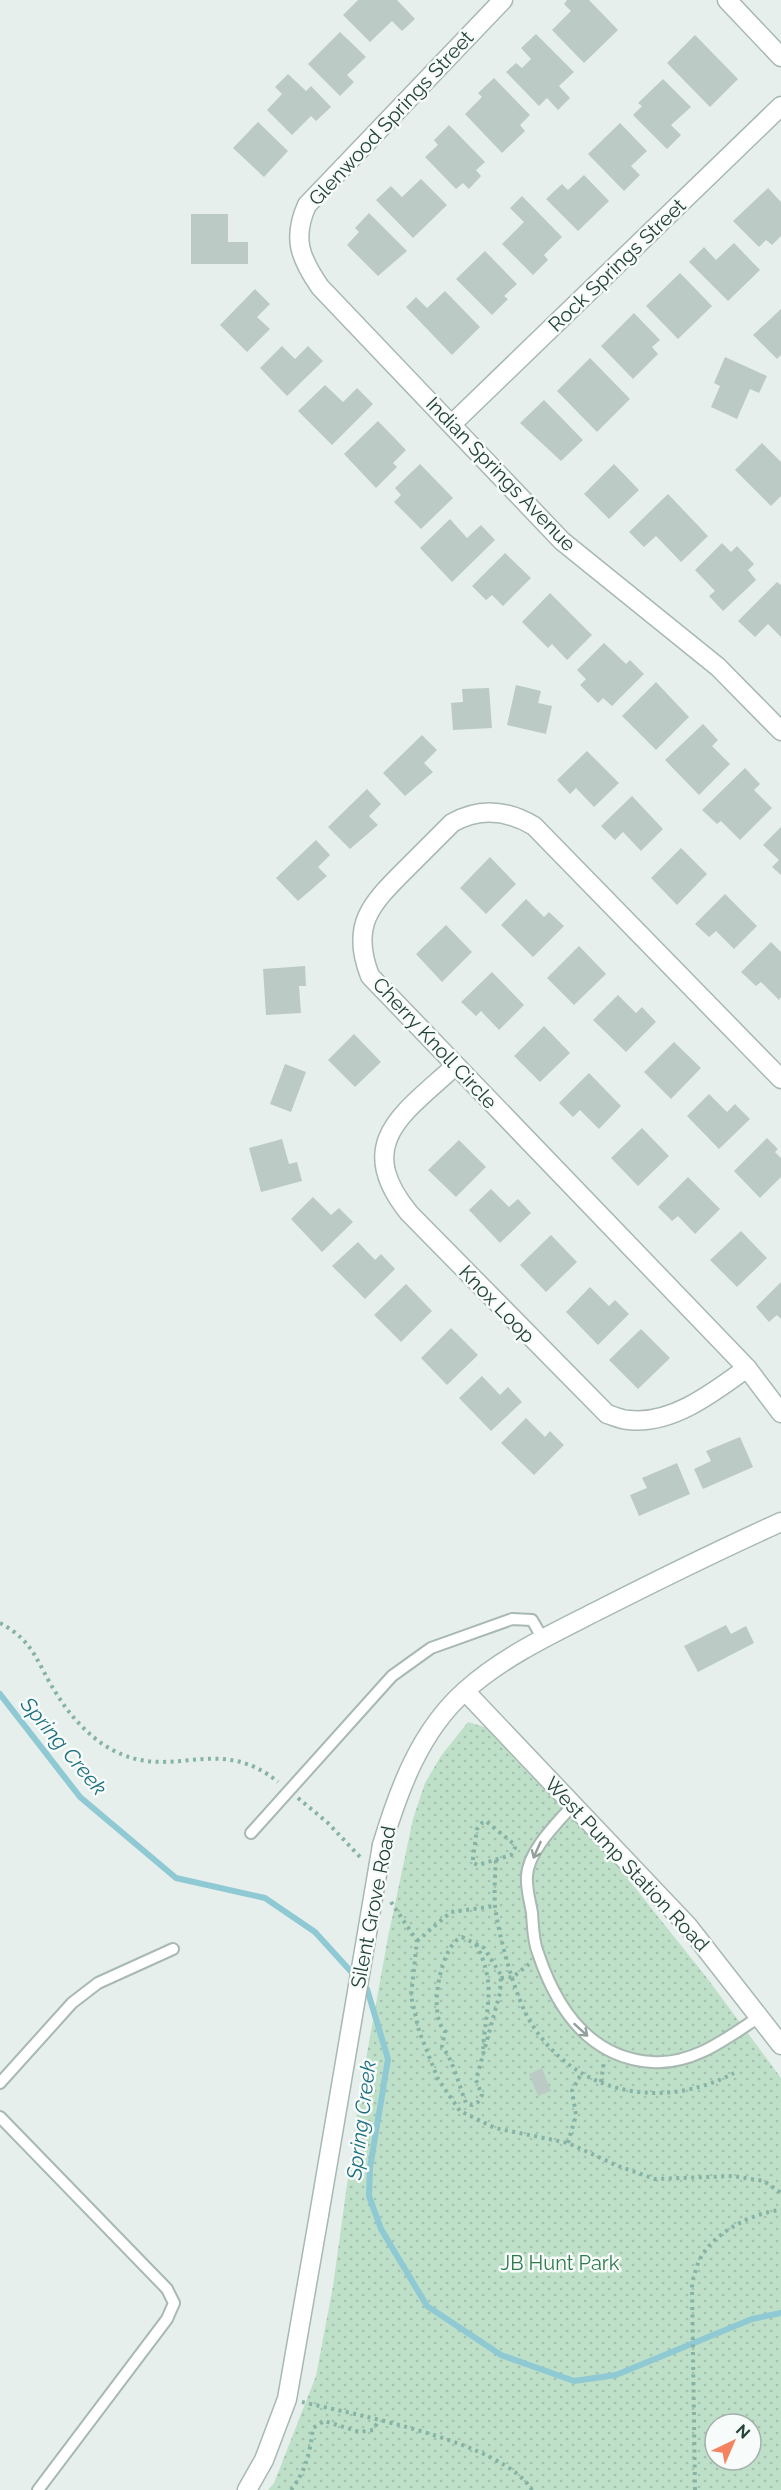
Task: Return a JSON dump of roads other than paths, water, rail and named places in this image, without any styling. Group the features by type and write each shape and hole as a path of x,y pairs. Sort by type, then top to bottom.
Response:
{"street":[{"name":"Glenwood Springs Street","path":"298,244 299,222 307,205 503,0"},
{"path":"727,0 781,57"},
{"name":"Rock Springs Street","path":"453,424 781,106"},
{"name":"Indian Springs Avenue","path":"298,244 307,269 320,287 562,541 718,667 781,731"},
{"name":"Cherry Knoll Circle","path":"781,1079 534,826 519,818 499,812 467,815 452,823 375,900 365,921 362,943 363,959 370,976 747,1368 781,1413"},
{"name":"Knox Loop","path":"455,1066 405,1113 391,1130 385,1146 384,1174 393,1194 425,1229 607,1414 630,1420 657,1418 681,1410 747,1368"},
{"name":"Silent Grove Road","path":"247,2490 264,2460 287,2399 382,1845 398,1791 420,1749 465,1691 526,1647 704,1556 781,1522"},
{"name":"West Pump Station Road","path":"465,1691 688,1926 781,2045"}],"lane":[{"path":"251,1833 392,1676 431,1648 512,1619 532,1620 543,1639"},
{"path":"573,1805 541,1842 527,1875 537,1952 562,2008 579,2030 611,2052 652,2062 692,2057 717,2045 759,2017"},
{"path":"0,2083 72,2002 98,1983 173,1949"},
{"path":"0,2117 166,2289 174,2303 160,2328 38,2490"}],"waterway":[{"name":"Spring Creek","path":"0,1694 80,1797 176,1878 265,1898 315,1932 355,1976"},
{"name":"Spring Creek","path":"362,1984 367,1989 388,2059 370,2168 369,2196 381,2229 427,2306 501,2355 574,2381 616,2375 752,2319 781,2313"}],"park label":[{"name":"JB Hunt Park","path":"560,2263"}]}
